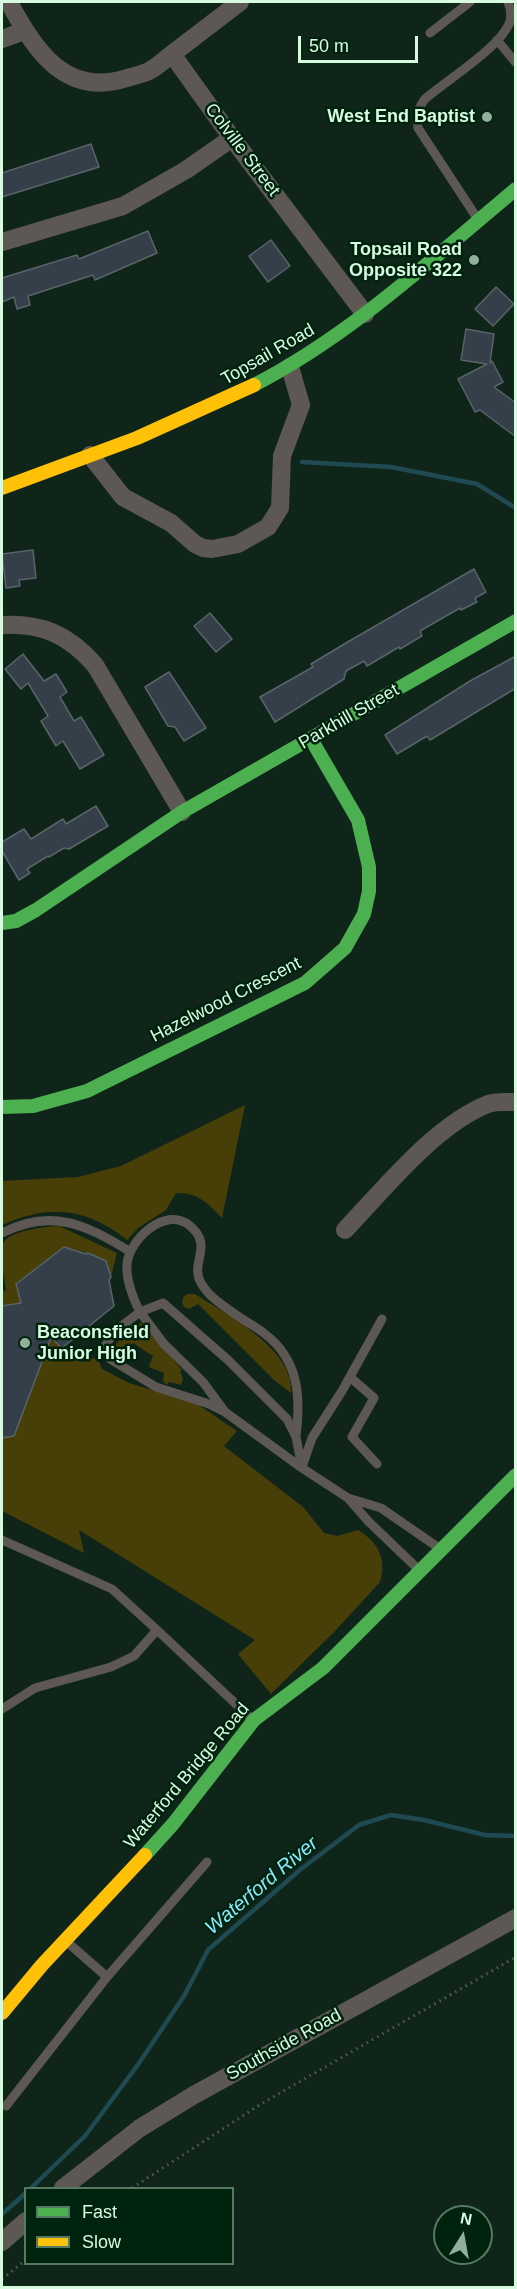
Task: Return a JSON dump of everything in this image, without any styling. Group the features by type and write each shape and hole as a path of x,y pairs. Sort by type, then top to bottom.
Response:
{"main road":[{"name":"Topsail Road","path":"2,488 137,438 232,397 290,367 365,314 516,189"},
{"name":"Parkhill Street","path":"2,923 16,921 36,910 182,813 516,621"},
{"name":"Hazelwood Crescent","path":"2,1107 33,1106 87,1090 305,983 345,948 364,914 369,891 367,852 358,820 311,739"},
{"name":"Waterford Bridge Road","path":"2,2013 11,1995 65,1941 173,1824 254,1720 323,1668 516,1475"}],"street":[{"path":"9,2 24,32 48,61 78,80 111,83 149,71 240,2"},
{"path":"2,39 24,32"},
{"name":"Colville Street","path":"172,54 232,138 365,314"},
{"path":"2,242 123,206 186,170 232,138"},
{"path":"90,455 123,497 171,523 195,544 212,549 238,544 268,527 280,508 282,456 301,405 290,367"},
{"path":"2,625 23,624 42,628 64,638 83,651 95,664 182,813"},
{"path":"345,1230 412,1160 458,1120 490,1103 516,1102"},
{"name":"Southside Road","path":"64,2187 140,2128 194,2095 516,1918"},
{"path":"2,2242 24,2223"}],"lane":[{"path":"430,33 470,2"},
{"path":"479,220 422,134 417,120 420,106 425,99 505,32 511,16 508,2"},
{"path":"497,40 516,63"},
{"path":"225,1412 203,1382 165,1344 140,1312 130,1286 127,1266 129,1251 157,1223 172,1219 188,1224 197,1234 203,1248 197,1275 203,1286 214,1299 282,1350 294,1371 299,1393 296,1437 302,1468"},
{"path":"2,1233 28,1222 63,1220 79,1224 129,1251"},
{"path":"296,1437 287,1419 228,1360 163,1303 140,1312 116,1330 105,1346 110,1359 156,1387 225,1412 348,1498 419,1571"},
{"path":"302,1468 312,1438 350,1377 382,1319"},
{"path":"350,1377 374,1398 352,1437 377,1464"},
{"path":"348,1498 381,1508 441,1549"},
{"path":"2,1540 112,1589 254,1720"},
{"path":"2,1709 35,1688 111,1667 134,1656 157,1630"},
{"path":"3,2106 107,1977 207,1862"},
{"path":"65,1941 107,1977"}],"path":[{"path":"134,2187 261,2104 516,1957"},
{"path":"2,2279 24,2262"}],"shaded area":[{"path":"245,1105 222,1218 196,1197 176,1193 166,1210 138,1228 127,1240 97,1221 67,1212 35,1214 2,1225 2,1181 78,1177 121,1166"},
{"path":"59,1226 117,1253 111,1277 106,1261 88,1253 64,1247 17,1283 21,1303 2,1306 2,1291 6,1290 2,1268 2,1246 5,1241 27,1230"},
{"path":"195,1294 224,1312 271,1348 282,1362 289,1377 291,1393 274,1380 198,1304 189,1309 184,1307 182,1302 184,1296"},
{"path":"141,1323 182,1370 180,1371 183,1379 181,1385 169,1382 167,1385 163,1381 164,1373 149,1367 153,1356 133,1343 123,1356 118,1353 115,1346 129,1326"},
{"path":"51,1338 69,1358 72,1356 83,1362 94,1358 102,1369 129,1383 197,1404 237,1431 224,1446 303,1507 324,1533 337,1536 358,1530 376,1546 382,1566 380,1582 336,1630 271,1694 238,1654 255,1640 79,1530 84,1553 2,1511 2,1438 14,1436"}],"building":[{"path":"91,144 99,167 2,197 2,173"},
{"path":"148,231 157,253 95,280 93,275 28,296 30,305 17,309 14,297 2,302 2,278 77,255 79,259"},
{"path":"271,240 290,266 268,282 249,256"},
{"path":"496,287 514,304 493,326 475,309"},
{"path":"466,329 494,334 490,363 492,361 503,382 494,387 516,403 516,437 480,410 475,412 458,379 487,364 461,360"},
{"path":"33,550 36,578 19,580 20,586 6,588 2,554"},
{"path":"474,569 486,592 475,598 477,602 461,610 460,608 420,631 422,636 400,649 399,647 367,666 364,661 346,671 344,679 275,722 260,697 313,667 311,664 346,643"},
{"path":"210,613 232,639 216,652 194,626"},
{"path":"23,654 44,681 56,674 67,692 60,697 74,721 81,717 104,755 80,769 63,741 56,746 41,721 48,716 28,683 21,689 5,669"},
{"path":"516,656 516,688 430,740 427,736 397,754 385,735 470,681"},
{"path":"169,672 206,728 184,741 175,727 168,726 145,687"},
{"path":"96,806 108,826 69,849 64,848 48,856 27,869 30,873 19,880 2,851 2,842 24,829 31,839 63,819 66,824"},
{"name":"Beaconsfield Junior High","path":"64,1247 88,1253 106,1261 111,1277 109,1280 114,1306 62,1348 51,1338 14,1436 2,1438 2,1306 21,1303 16,1284"}],"waterway":[{"path":"302,462 391,467 477,484 516,508"},
{"name":"Waterford River","path":"32,2187 85,2136 137,2066 184,1996 208,1950 301,1869 359,1825 391,1815 424,1820 485,1835 516,1836"},
{"name":"Waterford River","path":"2,2214 24,2195"}],"traffic: fast":[{"path":"254,385 290,365 358,319 516,189"},
{"path":"2,923 16,921 36,910 182,812 516,621"},
{"path":"2,1107 33,1106 87,1091 305,983 345,948 364,914 369,891 369,867 358,820 311,739"},
{"path":"145,1855 173,1824 254,1720 323,1668 516,1475"}],"traffic: slow":[{"path":"2,488 137,438 254,385"},
{"path":"2,2013 42,1965 145,1855"}],"place":[{"name":"West End Baptist","path":"487,117"},
{"name":"Topsail Road Opposite 322","path":"474,260"},
{"name":"Beaconsfield Junior High","path":"25,1343"}]}
